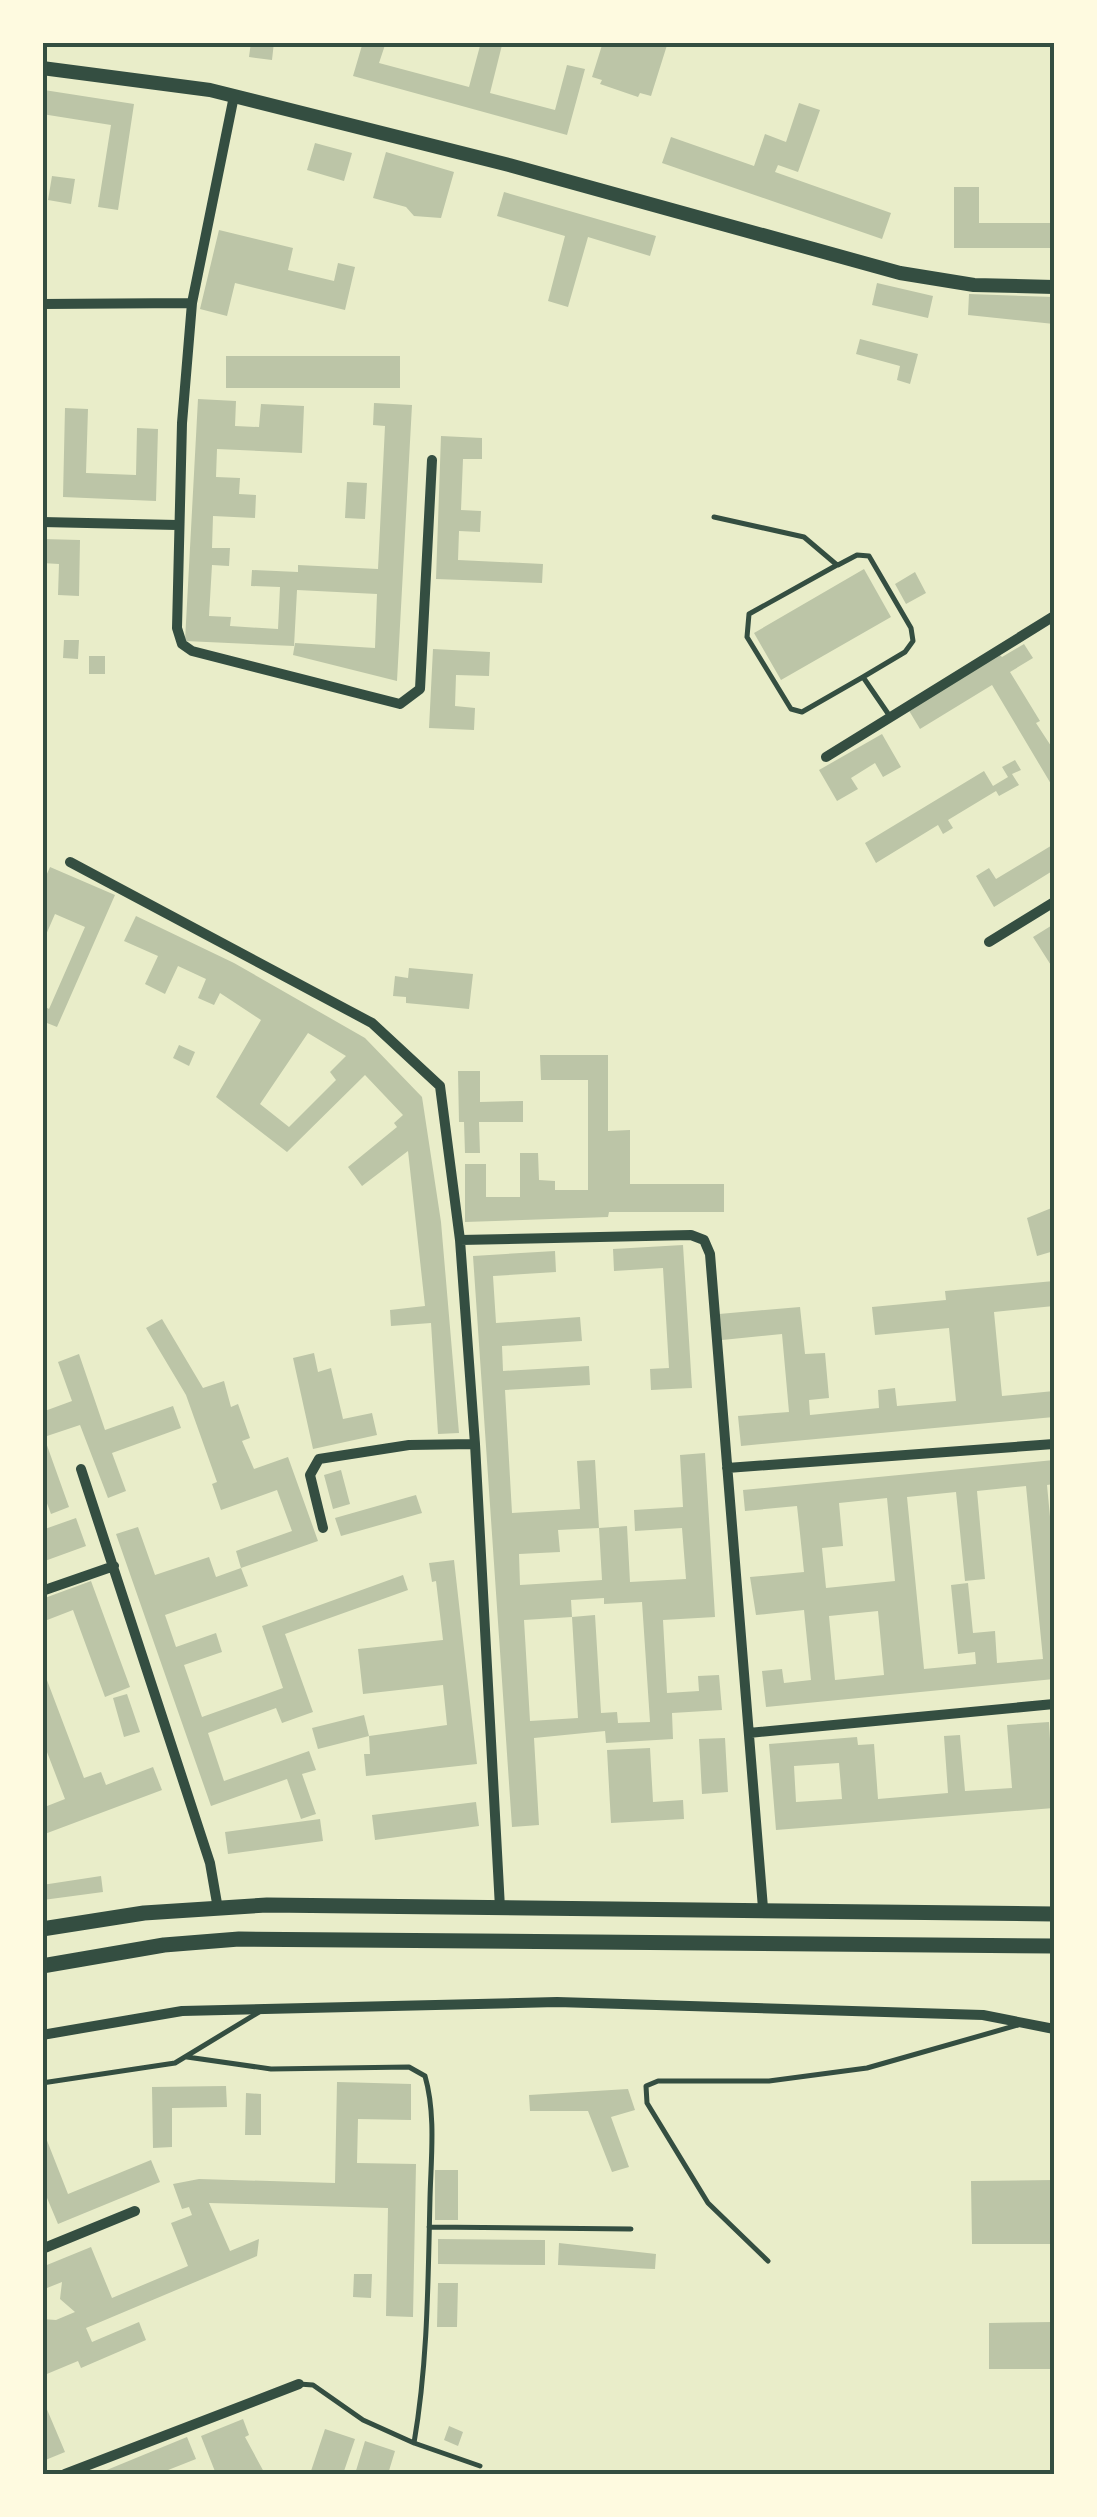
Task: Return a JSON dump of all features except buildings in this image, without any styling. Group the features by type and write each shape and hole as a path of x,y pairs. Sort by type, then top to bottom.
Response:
{"main road":[{"path":"42,1929 144,1913 267,1904 1054,1914"},
{"path":"42,1966 164,1944 239,1939 1054,1946"}],"street":[{"path":"42,68 234,96 900,273 974,285 1054,287"},
{"path":"234,96 192,303 177,526 177,628 182,644 192,651 400,704 420,689 432,460"},
{"path":"42,304 192,303"},
{"path":"42,522 177,526"},
{"path":"826,757 1054,616"},
{"path":"70,862 372,1023 440,1086 446,1108 460,1240 475,1444 500,1908"},
{"path":"989,942 1054,902"},
{"path":"460,1240 691,1235 704,1240 710,1254 763,1908"},
{"path":"322,1528 310,1475 319,1460 408,1445 475,1444"},
{"path":"728,1468 1054,1444"},
{"path":"81,1469 210,1863 218,1909"},
{"path":"42,1591 114,1566"},
{"path":"748,1733 1054,1704"},
{"path":"42,2035 182,2010 557,2002 983,2015 1018,2025 1054,2029"},
{"path":"42,2249 135,2211"},
{"path":"65,2474 299,2384"}],"lane":[{"path":"714,516 804,537 837,565"},
{"path":"858,555 869,556 911,628 912,641 904,652 863,677 802,712 791,709 747,636 749,614 837,565 858,555"},
{"path":"863,677 890,718"},
{"path":"42,2083 148,2068 187,2056 264,2009"},
{"path":"768,2262 708,2203 647,2103 646,2086 658,2081 770,2080 867,2068 1018,2025"},
{"path":"187,2056 271,2069 409,2067 424,2076 431,2139 429,2227 423,2391 414,2443"},
{"path":"429,2227 631,2229"},
{"path":"299,2384 313,2384 363,2420 480,2466"}]}
